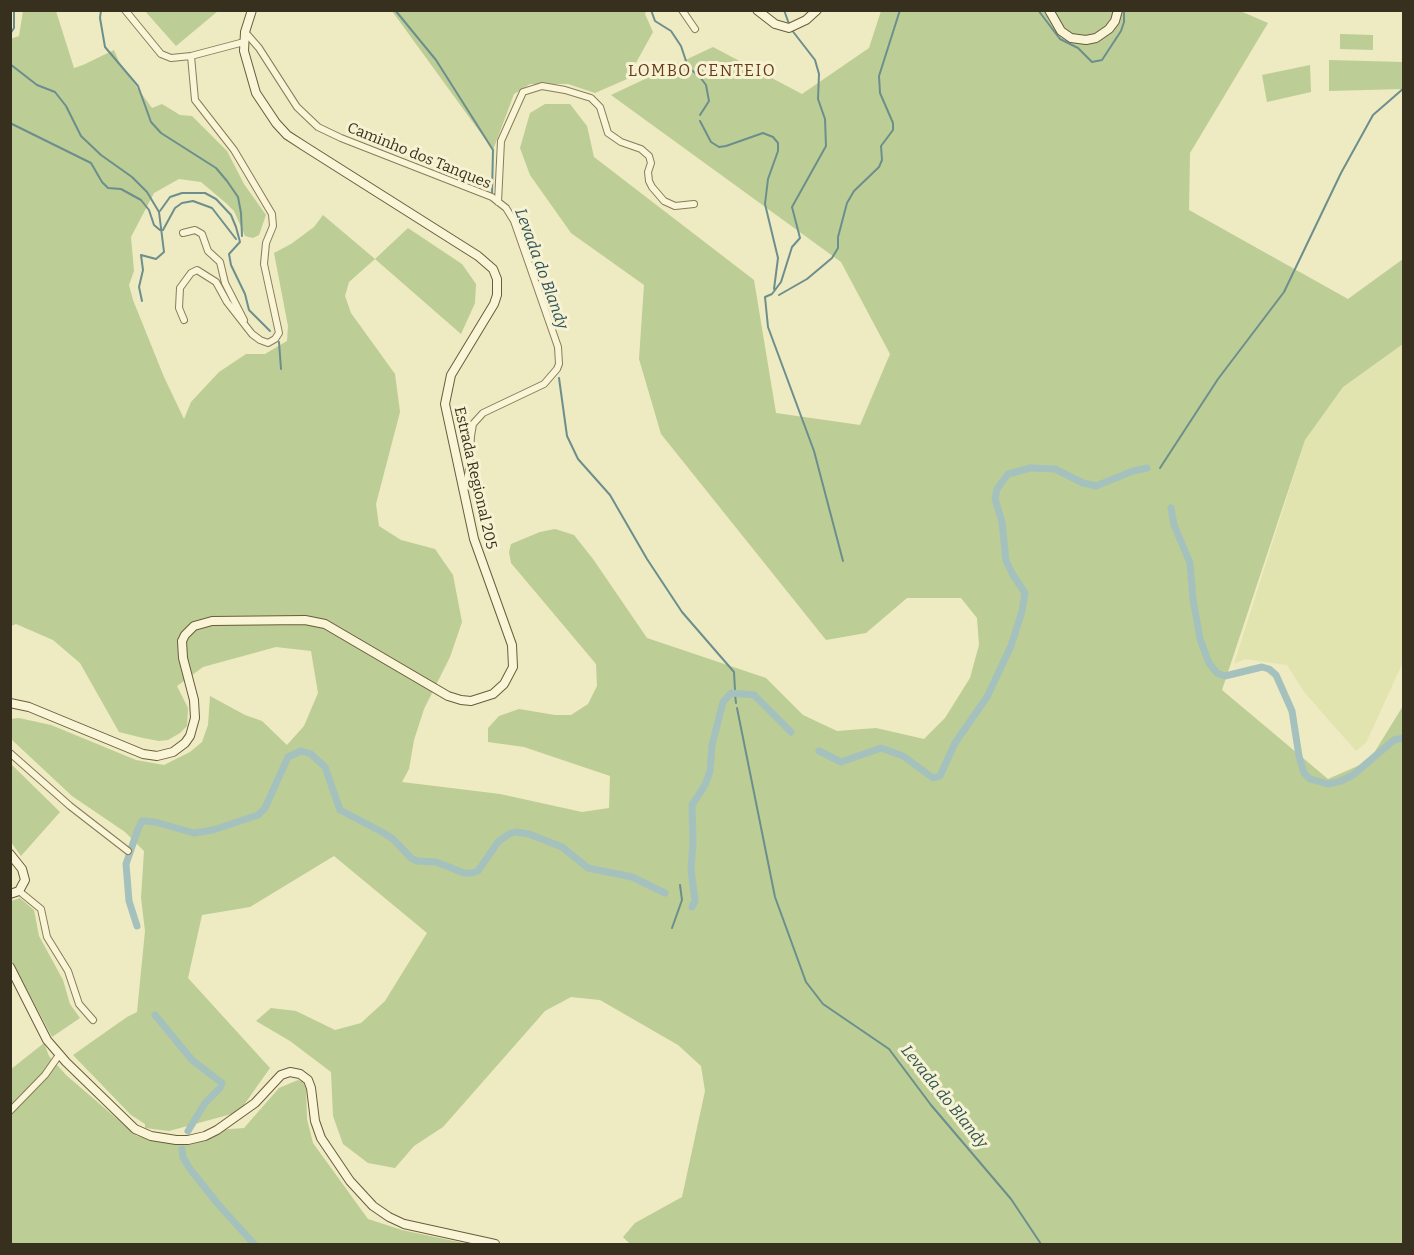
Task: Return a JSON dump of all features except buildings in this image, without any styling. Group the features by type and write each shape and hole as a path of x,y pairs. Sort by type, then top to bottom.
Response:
{"main road":[{"name":"Estrada Regional 205","path":"10,703 29,707 143,754 157,756 173,752 190,736 195,718 194,700 183,658 182,641 194,626 212,621 314,621 335,629 454,699 471,701 493,694 509,676 513,667 514,652 480,558 462,490 446,413 445,395 451,375 494,304 498,287 492,269 478,256 287,135 268,113 256,93 244,51 245,32 252,10"},
{"path":"757,10 775,24 792,27 806,20 817,10"},
{"path":"1049,10 1061,31 1071,38 1086,40 1096,38 1109,29 1115,21 1118,10"},
{"path":"10,854 17,861 25,876 24,884 15,892"},
{"path":"10,967 43,1034 59,1055 135,1129 151,1136 183,1140 205,1136 255,1103 281,1075 290,1072 300,1074 312,1088 315,1121 321,1138 350,1181 373,1206 404,1224 495,1245"}],"street":[{"path":"125,10 161,54 180,58 244,42"},
{"path":"682,10 695,29"},
{"name":"Caminho dos Tanques","path":"245,32 259,48 297,107 318,127 492,197 506,208 514,221 558,347 559,364 544,384 483,413 473,424 469,469 466,486 462,490"},
{"path":"184,320 179,308 180,288 191,273 197,270 216,282 227,302 252,334 260,340 270,342 278,335 264,264 266,243 273,226 272,214 234,150 198,106 194,93 191,56"},
{"path":"498,201 501,141 523,92 542,86 591,98 600,108 608,133 621,142 641,149 649,156 651,163 648,172 649,181 664,201 675,206 694,204"},
{"path":"183,233 195,230 202,234 208,251 220,262 225,283 241,312 244,324"},
{"path":"10,753 70,806 129,850"},
{"path":"15,892 41,909 48,937 68,972 79,1004 93,1020"},
{"path":"10,1111 45,1075 59,1055"}],"green space":[{"path":"1238,10 1268,23 1190,153 1189,210 1348,299 1403,259 1403,344 1343,387 1305,440 1222,690 1328,779 1369,761 1403,706 1403,1244 630,1244 623,1237 635,1223 682,1197 705,1091 701,1066 678,1045 600,1000 571,997 545,1011 443,1127 414,1146 395,1168 368,1163 343,1144 333,1116 331,1072 290,1041 256,1021 271,1008 296,1011 335,1030 361,1023 385,1001 427,933 334,856 250,907 202,915 188,978 270,1068 239,1112 169,1131 145,1128 145,1124 131,1115 73,1055 137,1012 145,931 141,898 144,851 125,832 72,796 11,739 11,719 19,718 51,725 136,760 164,765 190,752 202,742 208,725 210,696 245,715 262,721 287,745 304,726 318,693 311,651 276,647 203,667 177,686 188,708 187,726 168,740 143,738 119,732 80,663 53,640 16,624 11,626 10,39 19,36 23,11 56,11 74,68 114,50 120,64 152,108 162,104 180,115 192,116 227,151 244,184 266,215 259,235 253,238 245,236 234,211 227,204 201,182 179,179 154,193 131,237 134,271 129,285 133,300 164,377 184,419 191,402 219,372 246,354 265,354 287,341 288,326 274,253 314,227 323,215 375,259 349,282 345,296 351,313 395,374 400,412 376,504 379,526 401,540 435,549 453,575 462,622 450,657 424,709 414,740 409,769 402,782 500,794 582,812 609,808 610,776 524,747 488,742 488,728 499,716 519,709 555,715 571,715 588,704 597,686 596,664 511,563 509,552 511,544 540,532 555,529 574,535 647,638 766,678 803,715 837,731 876,728 924,739 945,718 970,678 979,645 977,618 961,598 907,598 866,633 826,640 661,434 639,359 644,285 571,233 530,175 520,148 530,113 545,104 570,104 587,126 594,157 754,280 776,413 860,425 890,354 841,262 611,95 713,47 802,94 869,48 881,11"},
{"path":"145,11 218,11 176,46"},
{"path":"392,11 646,11 645,14 653,32 627,79 595,93 568,84 530,84 514,94 493,150"},
{"path":"1340,34 1373,35 1373,50 1340,49"},
{"path":"1329,60 1403,62 1403,89 1329,91"},
{"path":"1310,65 1311,92 1267,102 1262,75"},
{"path":"408,228 462,264 476,284 475,303 461,334 375,259"},
{"path":"1403,344 1403,662 1366,743 1356,751 1304,692 1287,665 1245,659 1234,664 1305,440 1342,387"},
{"path":"11,764 60,812 21,856 11,842"},
{"path":"20,898 34,910 39,936 63,980 70,1004 80,1018 52,1037 11,960 11,901"},
{"path":"44,1043 49,1056 66,1075 137,1136 184,1141 217,1130 244,1128 279,1088 298,1080 303,1082 306,1088 307,1119 313,1143 368,1219 402,1230 468,1244 12,1244 10,1070"}],"waterway":[{"path":"10,34 14,28 14,10"},
{"path":"101,10 100,18 105,47 138,86 151,122 161,133 216,168 238,197 242,236"},
{"name":"Levada do Blandy","path":"395,10 436,60 493,150 492,194"},
{"path":"651,10 655,21 671,31 681,46 688,67 706,85 709,101 700,115"},
{"path":"784,10 789,24"},
{"path":"779,295 807,279 832,258 838,248 838,237 847,203 854,191 879,167 882,160 881,146 893,130 893,123 880,93 879,76 900,10"},
{"path":"1038,10 1060,39 1078,48 1092,62 1102,60 1121,31 1124,10"},
{"path":"791,29 815,60 819,74 818,99 825,119 826,146 792,207 800,238 792,247 781,282 772,294 765,297 768,327 814,451 843,561"},
{"path":"10,64 37,85 55,92 66,106 81,136 101,155 132,177 147,192 159,212 164,252 156,259 141,255 143,270 139,287 142,301"},
{"path":"1160,468 1218,379 1284,292 1341,173 1373,115 1404,88"},
{"path":"700,121 711,142 719,147 763,133 773,137 778,143 778,151 768,179 765,204 778,258 774,289"},
{"path":"10,123 91,163 108,188 121,189 141,200 149,210 154,225 160,230"},
{"path":"160,211 170,197 182,193 205,193 216,199 231,215 240,242 229,254 231,265 245,294 249,310 270,331"},
{"path":"163,230 175,208 182,203 193,201 212,208 236,239"},
{"path":"279,342 281,369"},
{"name":"Levada do Blandy","path":"559,378 567,436 578,459 610,495 647,559 682,612 734,672 735,690"},
{"path":"819,751 841,762 881,748 903,756 933,778 940,776 955,743 987,697 1011,646 1022,611 1025,593 1006,561 1002,522 995,499 997,489 1008,474 1030,468 1055,469 1083,483 1096,486 1133,471 1147,468"},
{"path":"1171,508 1174,525 1190,563 1200,639 1209,663 1217,673 1225,676 1262,667 1276,675 1292,711 1299,756 1304,773 1310,779 1328,784 1341,781 1353,775 1394,740 1404,738"},
{"path":"692,907 695,901 691,869 692,805 705,785 710,771 712,745 723,702 731,693 754,695 791,732"},
{"name":"Levada do Blandy","path":"735,694 736,703"},
{"name":"Levada do Blandy","path":"737,708 775,897 806,982 823,1004 889,1049 931,1105 1011,1199 1041,1244"},
{"path":"137,926 129,901 126,864 142,821 155,822 194,833 213,830 258,815 265,808 288,757 301,751 311,754 325,767 340,810 393,839 411,858 417,861 436,862 464,873 472,873 478,871 498,842 516,832 529,834 562,847 588,868 632,877 665,893"},
{"path":"672,928 682,900 680,885"},
{"path":"155,1015 192,1060 222,1083 205,1103 188,1131"},
{"path":"182,1149 183,1157 190,1169 254,1244"}],"district":[{"name":"LOMBO CENTEIO","path":"702,72"}]}
